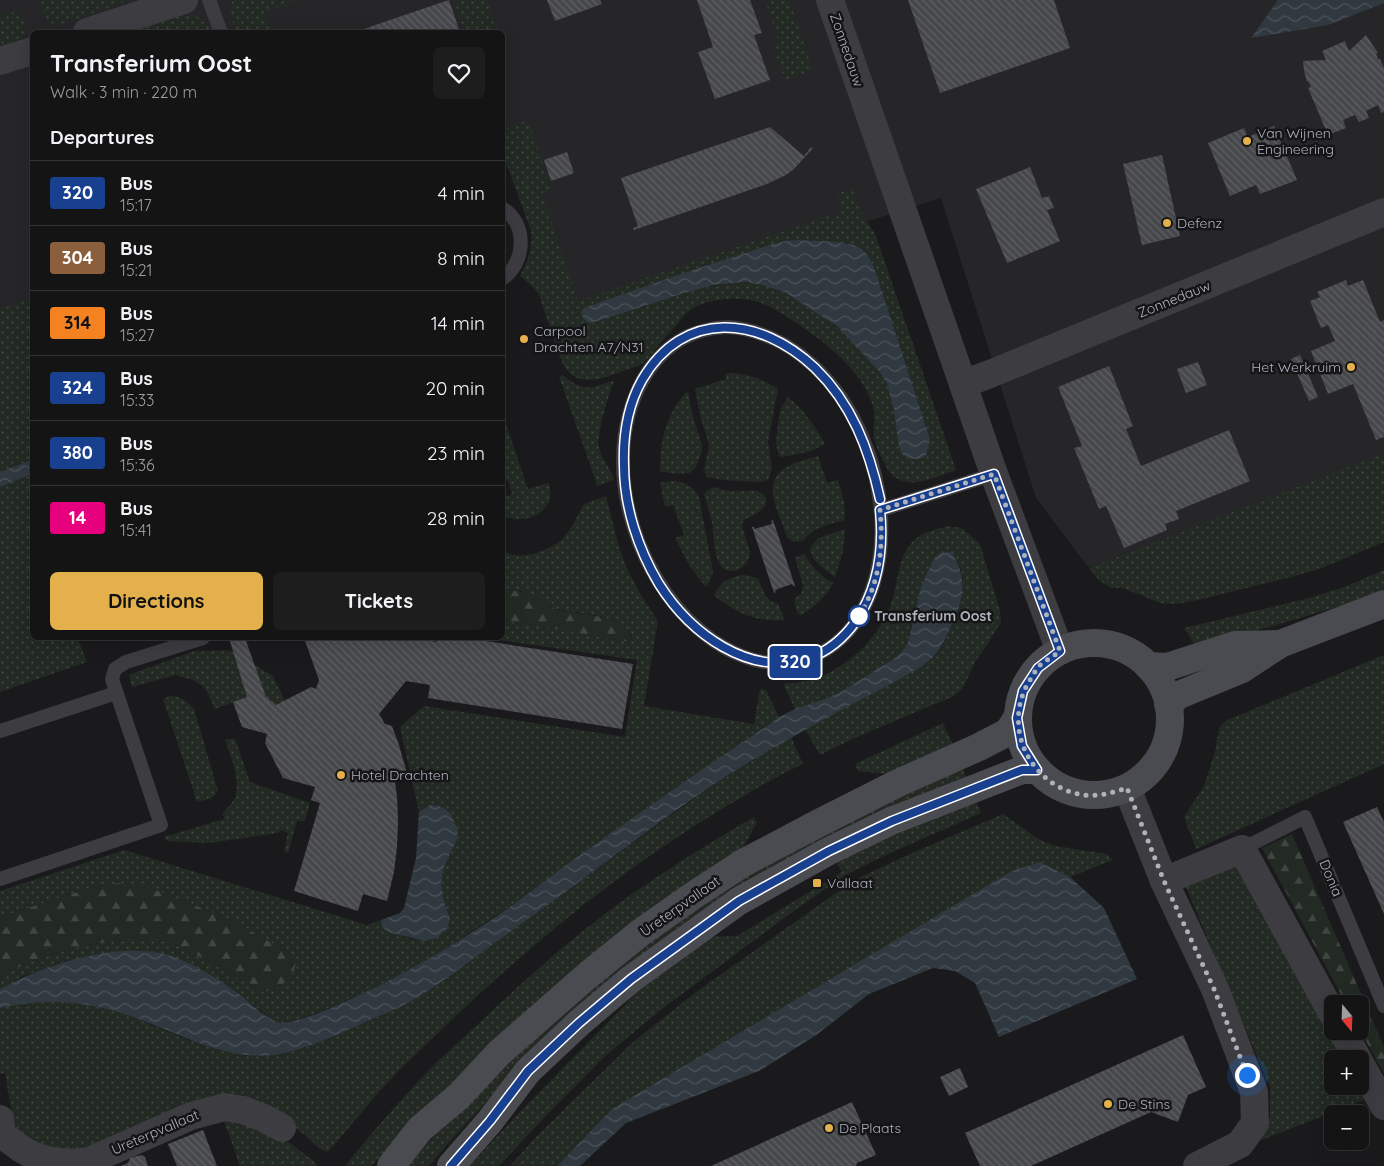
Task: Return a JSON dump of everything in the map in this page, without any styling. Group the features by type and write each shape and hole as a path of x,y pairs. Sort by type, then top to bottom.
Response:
{"main road":[{"path":"1168,704 1179,694 1242,669 1280,644 1384,604"},
{"path":"1082,644 1106,644 1128,652 1148,666 1161,684 1168,704 1170,724 1166,744 1157,762 1144,777 1127,788 1103,795 1079,794 1056,786 1037,770 1022,746 1017,718 1023,691 1038,668 1060,651 1082,644"},
{"path":"1148,666 1167,667 1235,645 1280,644"},
{"name":"Ureterpvallaat","path":"391,1166 420,1129 459,1096 499,1053 588,975 647,928 743,863 896,784 1008,732 1017,718"},
{"path":"451,1166 490,1121 528,1071 579,1023 631,979 739,901 829,851 892,821 1022,770 1037,770"}],"street":[{"path":"93,30 184,0"},
{"name":"Zonnedauw","path":"830,0 994,474 1060,651"},
{"path":"0,61 30,52"},
{"name":"Zonnedauw","path":"963,384 1384,212"},
{"path":"1127,788 1164,881 1214,989 1254,1092 1255,1123 1240,1144 1197,1166"},
{"path":"1242,849 1324,998"},
{"name":"Donia","path":"1164,881 1242,849"},
{"path":"1369,1079 1384,1106"},
{"name":"Ureterpvallaat","path":"1,1130 18,1148 41,1159 60,1163 73,1163 89,1161 191,1116 225,1107 243,1110 264,1118 282,1128"}],"lane":[{"path":"209,0 220,30"},
{"path":"505,209 516,222 521,236 521,251 516,265 505,277"},
{"path":"742,328 782,343 814,367 846,407 869,455 880,499 880,510 882,525 881,550 872,590 851,628 837,642 815,656 790,663 763,662 723,647 710,639 675,605 659,584 646,560 636,535 625,483 624,449 628,416 642,380 668,348 685,337 703,330 742,328"},
{"path":"880,510 994,474"},
{"path":"0,879 161,825 112,680 115,669 126,662 198,640"},
{"path":"0,731 116,692"},
{"name":"Donia","path":"1242,849 1305,817 1384,1006"}],"shaded area":[{"path":"0,0 1384,0 1384,494 1167,584 1087,566 1036,498 941,198 581,313 505,146 505,30 30,30 30,469 0,481"}],"green space":[{"path":"40,0 126,0 62,24 56,24 48,21 46,18"},
{"path":"232,0 297,0 265,12 271,30 235,30 231,17"},
{"path":"453,0 487,0 497,30 463,30"},
{"path":"765,0 789,0 813,70 785,80 772,44 779,42"},
{"path":"20,10 26,30 24,34 15,40 0,45 0,16"},
{"path":"186,13 202,20 212,30 137,30"},
{"path":"528,120 551,189 542,193 578,301 843,211 837,193 853,188 860,210 876,236 956,470 924,481 905,482 896,478 888,470 875,442 872,403 866,390 851,368 831,349 798,324 772,308 755,301 739,299 720,300 695,307 685,315 642,364 604,378 586,380 578,378 565,367 560,357 539,295 520,276 529,254 531,231 505,160 505,129","holes":["798,240 832,242 858,247 869,257 875,270 930,439 898,442 895,412 891,397 886,383 876,367 845,334 825,318 804,304 763,285 733,283 687,292 591,323 581,312 584,308 773,244"]},
{"path":"30,299 30,461 0,472 0,309"},
{"path":"734,373 757,378 778,389 768,442 772,468 766,481 723,480 707,477 704,470 709,445 695,389 726,379 725,374"},
{"path":"563,375 573,383 586,387 594,387 614,381 599,434 599,448 614,480 596,486 597,484 559,377"},
{"path":"688,391 702,451 696,467 690,473 676,474 660,471 661,450 669,418 680,399"},
{"path":"788,397 809,419 825,444 811,451 783,457 779,456 776,444 781,408"},
{"path":"505,421 528,489 549,483 550,499 547,506 536,515 530,518 516,519 505,516 505,497 512,494 505,473"},
{"path":"1384,453 1384,542 1322,568 1198,600 1175,604 1160,603 1123,588 1111,588 1099,580 1089,568"},
{"path":"818,456 827,483 838,480 844,501 845,520 822,527 812,532 804,540 794,542 787,536 774,500 774,482 785,468 797,462"},
{"path":"30,475 30,640 79,640 87,662 0,692 0,487"},
{"path":"671,481 688,485 699,496 713,571 706,587 690,567 675,538 684,535 673,505 665,507 660,483"},
{"path":"714,487 730,491 757,491 766,497 765,506 759,512 743,521 742,526 750,555 741,568 732,571 725,570 717,557 712,522 704,495 706,491"},
{"path":"606,496 619,547 628,571 658,621 644,706 754,724 760,689 766,690 779,717 512,905 434,956 368,991 306,1017 277,1023 212,976 186,962 164,954 85,957 60,963 21,977 0,989 0,977 16,968 72,948 112,941 162,940 169,942 210,962 263,992 293,955 233,921 187,902 113,883 87,889 0,917 0,891 124,850 367,925 381,920 382,927 414,940 429,940 446,932 449,917 442,898 441,883 446,861 456,842 451,814 439,806 430,805 419,812 400,727 424,706 625,737 637,660 500,640 505,640 505,620 629,642 632,639 632,635 625,628 607,618 554,609 528,593 505,588 505,552 520,556 534,554 554,545 567,533 584,504"},
{"path":"948,526 963,529 980,544 1000,610 1001,622 975,662 963,688 954,696 857,737 820,755 805,729 917,669 934,657 940,649 954,620 963,582 961,570 952,553 911,626 908,642 895,658 839,693 795,709 783,684 822,676 859,652 876,632 889,610 902,560 908,547 921,535"},
{"path":"845,529 843,551 835,577 816,561 810,548 818,538"},
{"path":"804,554 824,577 833,583 819,602 800,615 797,612 794,599 801,594 803,586 795,558"},
{"path":"1384,570 1384,589 1351,603 1197,648 1184,628 1309,598 1347,586"},
{"path":"743,575 758,579 767,597 778,604 785,620 765,620 747,615 730,607 714,595 726,581"},
{"path":"505,588 535,595 542,598 555,609 599,616 621,624 628,631 632,639 629,642 505,620"},
{"path":"229,650 273,676 285,701 276,705 247,697 215,709 205,688 193,680 175,675 132,687 129,675 131,674 194,651"},
{"path":"1384,655 1384,764 1196,849 1184,817 1204,786 1215,752 1219,728 1225,721"},
{"path":"170,696 184,699 194,709 218,791 209,799 197,802 163,699"},
{"path":"943,723 955,749 900,775 858,771 855,764"},
{"path":"791,737 803,764 749,793 676,838 635,866 558,925 485,989 407,1063 380,1090 327,1152 292,1126 251,1101 99,1145 53,1154 18,1131 12,1116 5,1073 0,1074 0,1008 21,1003 46,1001 73,1002 131,1016 183,1038 248,1056 282,1054 304,1048 342,1033 413,1000 692,800"},
{"path":"225,739 235,739 250,782 310,803 305,821 297,821 288,853 284,851 288,833 281,830 278,833 209,843 167,841 164,837 224,819 223,813 235,797 237,783"},
{"path":"961,764 967,780 858,828 514,1073 429,1166 408,1166 444,1124 538,1027 724,883"},
{"path":"974,796 981,813 879,858 844,876 662,1009 604,1057 499,1166 470,1166 514,1118 660,969 700,937 737,936 842,872 832,856"},
{"path":"1003,814 1047,843 1106,854 1113,860 1070,877 1040,862 612,1109 557,1166 510,1166 537,1136 632,1043 696,992 853,881 905,856"},
{"path":"754,817 757,822 737,859 398,1140 371,1166 345,1166 390,1112 438,1061 551,958 598,919 631,895 683,860"},
{"path":"1292,834 1362,995 1341,995 1262,848"},
{"path":"1238,864 1324,1018 1324,1040 1336,1040 1342,1050 1324,1050 1324,1095 1367,1095 1369,1098 1351,1105 1324,1105 1324,1116 1259,1141 1270,1117 1270,1087 1186,887"},
{"path":"113,883 139,884 233,921 293,955 296,964 293,972 287,981 276,989 263,992 210,962 167,941 132,940 112,941 72,948 16,968 0,977 0,917 87,889"},
{"path":"1369,1012 1384,1047 1384,1074 1365,1040 1369,1040"},
{"path":"223,1118 281,1137 310,1158 317,1164 316,1166 240,1166"}],"water":[{"path":"1278,0 1384,0 1384,3 1328,25 1251,38"},
{"path":"798,240 850,244 863,250 870,259 930,439 926,455 922,458 908,458 901,451 894,410 887,384 879,371 837,326 784,292 746,282 714,285 591,323 584,320 581,313 584,308 675,276 773,244"},
{"path":"30,461 30,475 0,487 0,472"},
{"path":"950,552 958,563 961,573 962,592 954,621 943,644 928,662 786,740 701,793 450,976 399,1007 307,1047 264,1056 224,1051 127,1015 80,1004 49,1002 0,1008 0,989 18,980 58,964 102,953 123,951 144,951 164,954 184,961 222,982 267,1017 278,1023 309,1016 372,989 435,955 495,917 583,853 779,717 839,693 895,658 908,642 921,587 930,567 936,556 941,553"},
{"path":"430,805 439,806 451,814 458,831 456,842 444,867 441,882 443,898 450,919 446,931 436,938 424,941 388,932 382,927 381,920 400,913 404,908 416,858 419,812"},
{"path":"1040,862 1070,877 1104,908 1137,979 999,1037 975,983 955,971 933,968 869,994 815,1036 759,1071 626,1123 580,1166 557,1166 612,1109 1012,871"}],"building":[{"path":"449,0 459,30 362,30"},
{"path":"547,0 600,0 602,4 555,21"},
{"path":"697,0 750,0 762,33 754,35 770,80 715,99 698,52 713,47"},
{"path":"908,0 1054,0 1070,48 940,93"},
{"path":"1366,35 1378,53 1376,54 1378,59 1380,59 1384,68 1384,112 1381,113 1378,105 1366,111 1369,118 1359,122 1355,115 1343,120 1346,128 1328,135 1308,88 1311,87 1307,82 1303,61 1326,60 1322,51 1345,41 1349,51"},
{"path":"1274,126 1297,180 1260,194 1256,185 1230,196 1208,143 1244,128 1248,137"},
{"path":"770,127 804,156 811,147 813,148 794,169 767,184 634,230 633,228 638,226 621,178"},
{"path":"567,152 574,173 551,181 544,160"},
{"path":"1162,155 1180,236 1142,245 1123,164"},
{"path":"1030,167 1042,198 1049,196 1054,208 1047,210 1060,241 1007,263 976,189"},
{"name":"Het Werkruim","path":"1346,280 1348,286 1363,280 1380,322 1384,320 1384,437 1376,440 1353,384 1328,394 1311,351 1335,341 1328,325 1321,328 1310,301 1320,297 1317,292"},
{"path":"1300,355 1318,397 1309,401 1291,359"},
{"path":"1198,362 1207,385 1186,393 1177,369"},
{"path":"1109,366 1133,426 1126,429 1141,466 1229,430 1250,481 1176,511 1179,519 1165,524 1167,530 1124,548 1106,506 1099,509 1074,448 1082,446 1058,387"},
{"path":"773,520 795,586 792,584 775,590 776,592 774,593 752,527 754,529 772,524 771,521"},
{"name":"Hotel Drachten","path":"230,640 246,640 266,697 276,705 311,687 316,689 319,680 305,640 424,640 437,642 437,640 480,640 633,664 622,729 428,698 430,685 406,681 379,714 385,724 392,726 407,773 394,776 398,822 394,872 387,901 363,894 358,911 294,891 320,803 311,800 315,787 283,778 265,743 267,734 242,727 233,702 247,697"},
{"path":"1377,807 1384,822 1384,914 1343,822"},
{"name":"De Stins","path":"1183,1035 1206,1087 1188,1095 1178,1122 1151,1112 1031,1166 980,1166 965,1133"},
{"path":"960,1068 968,1087 949,1096 940,1077"},
{"name":"De Plaats","path":"852,1102 876,1155 857,1163 856,1166 711,1166"},
{"path":"203,1130 217,1166 177,1166 168,1144"},
{"path":"141,1155 145,1157 148,1166 121,1166 128,1163 130,1158"}],"bus line":[{"name":"320","path":"451,1166 490,1121 528,1071 579,1023 631,979 739,901 829,851 892,821 1022,770 1037,770 1022,746 1017,718 1023,691 1038,668 1060,651 994,474 880,510 882,525 878,567 868,600 851,628 832,646 815,656 790,663 763,662 743,656 710,639 675,605 659,584 646,560 636,535 624,479 624,440 628,416 642,380 663,352 679,340 703,330 728,327 742,328 782,343 814,367 836,392 846,407 855,422 869,455 880,499"}],"place":[{"name":"Van Wijnen Engineering","path":"1247,141"},
{"name":"Defenz","path":"1167,223"},
{"name":"Carpool Drachten A7/N31","path":"524,339"},
{"name":"Het Werkruim","path":"1351,367"},
{"name":"Transferium Oost","path":"859,616"},
{"name":"Hotel Drachten","path":"341,775"},
{"name":"Vallaat","path":"817,883"},
{"name":"De Stins","path":"1108,1104"},
{"name":"De Plaats","path":"829,1128"}],"route":[{"path":"859,616 857,619 872,590 878,567 882,525 880,510 994,474 1060,651 1038,668 1023,691 1017,718 1022,746 1037,770 1056,786 1079,794 1103,795 1127,788 1164,881 1214,989 1247,1075"}]}
